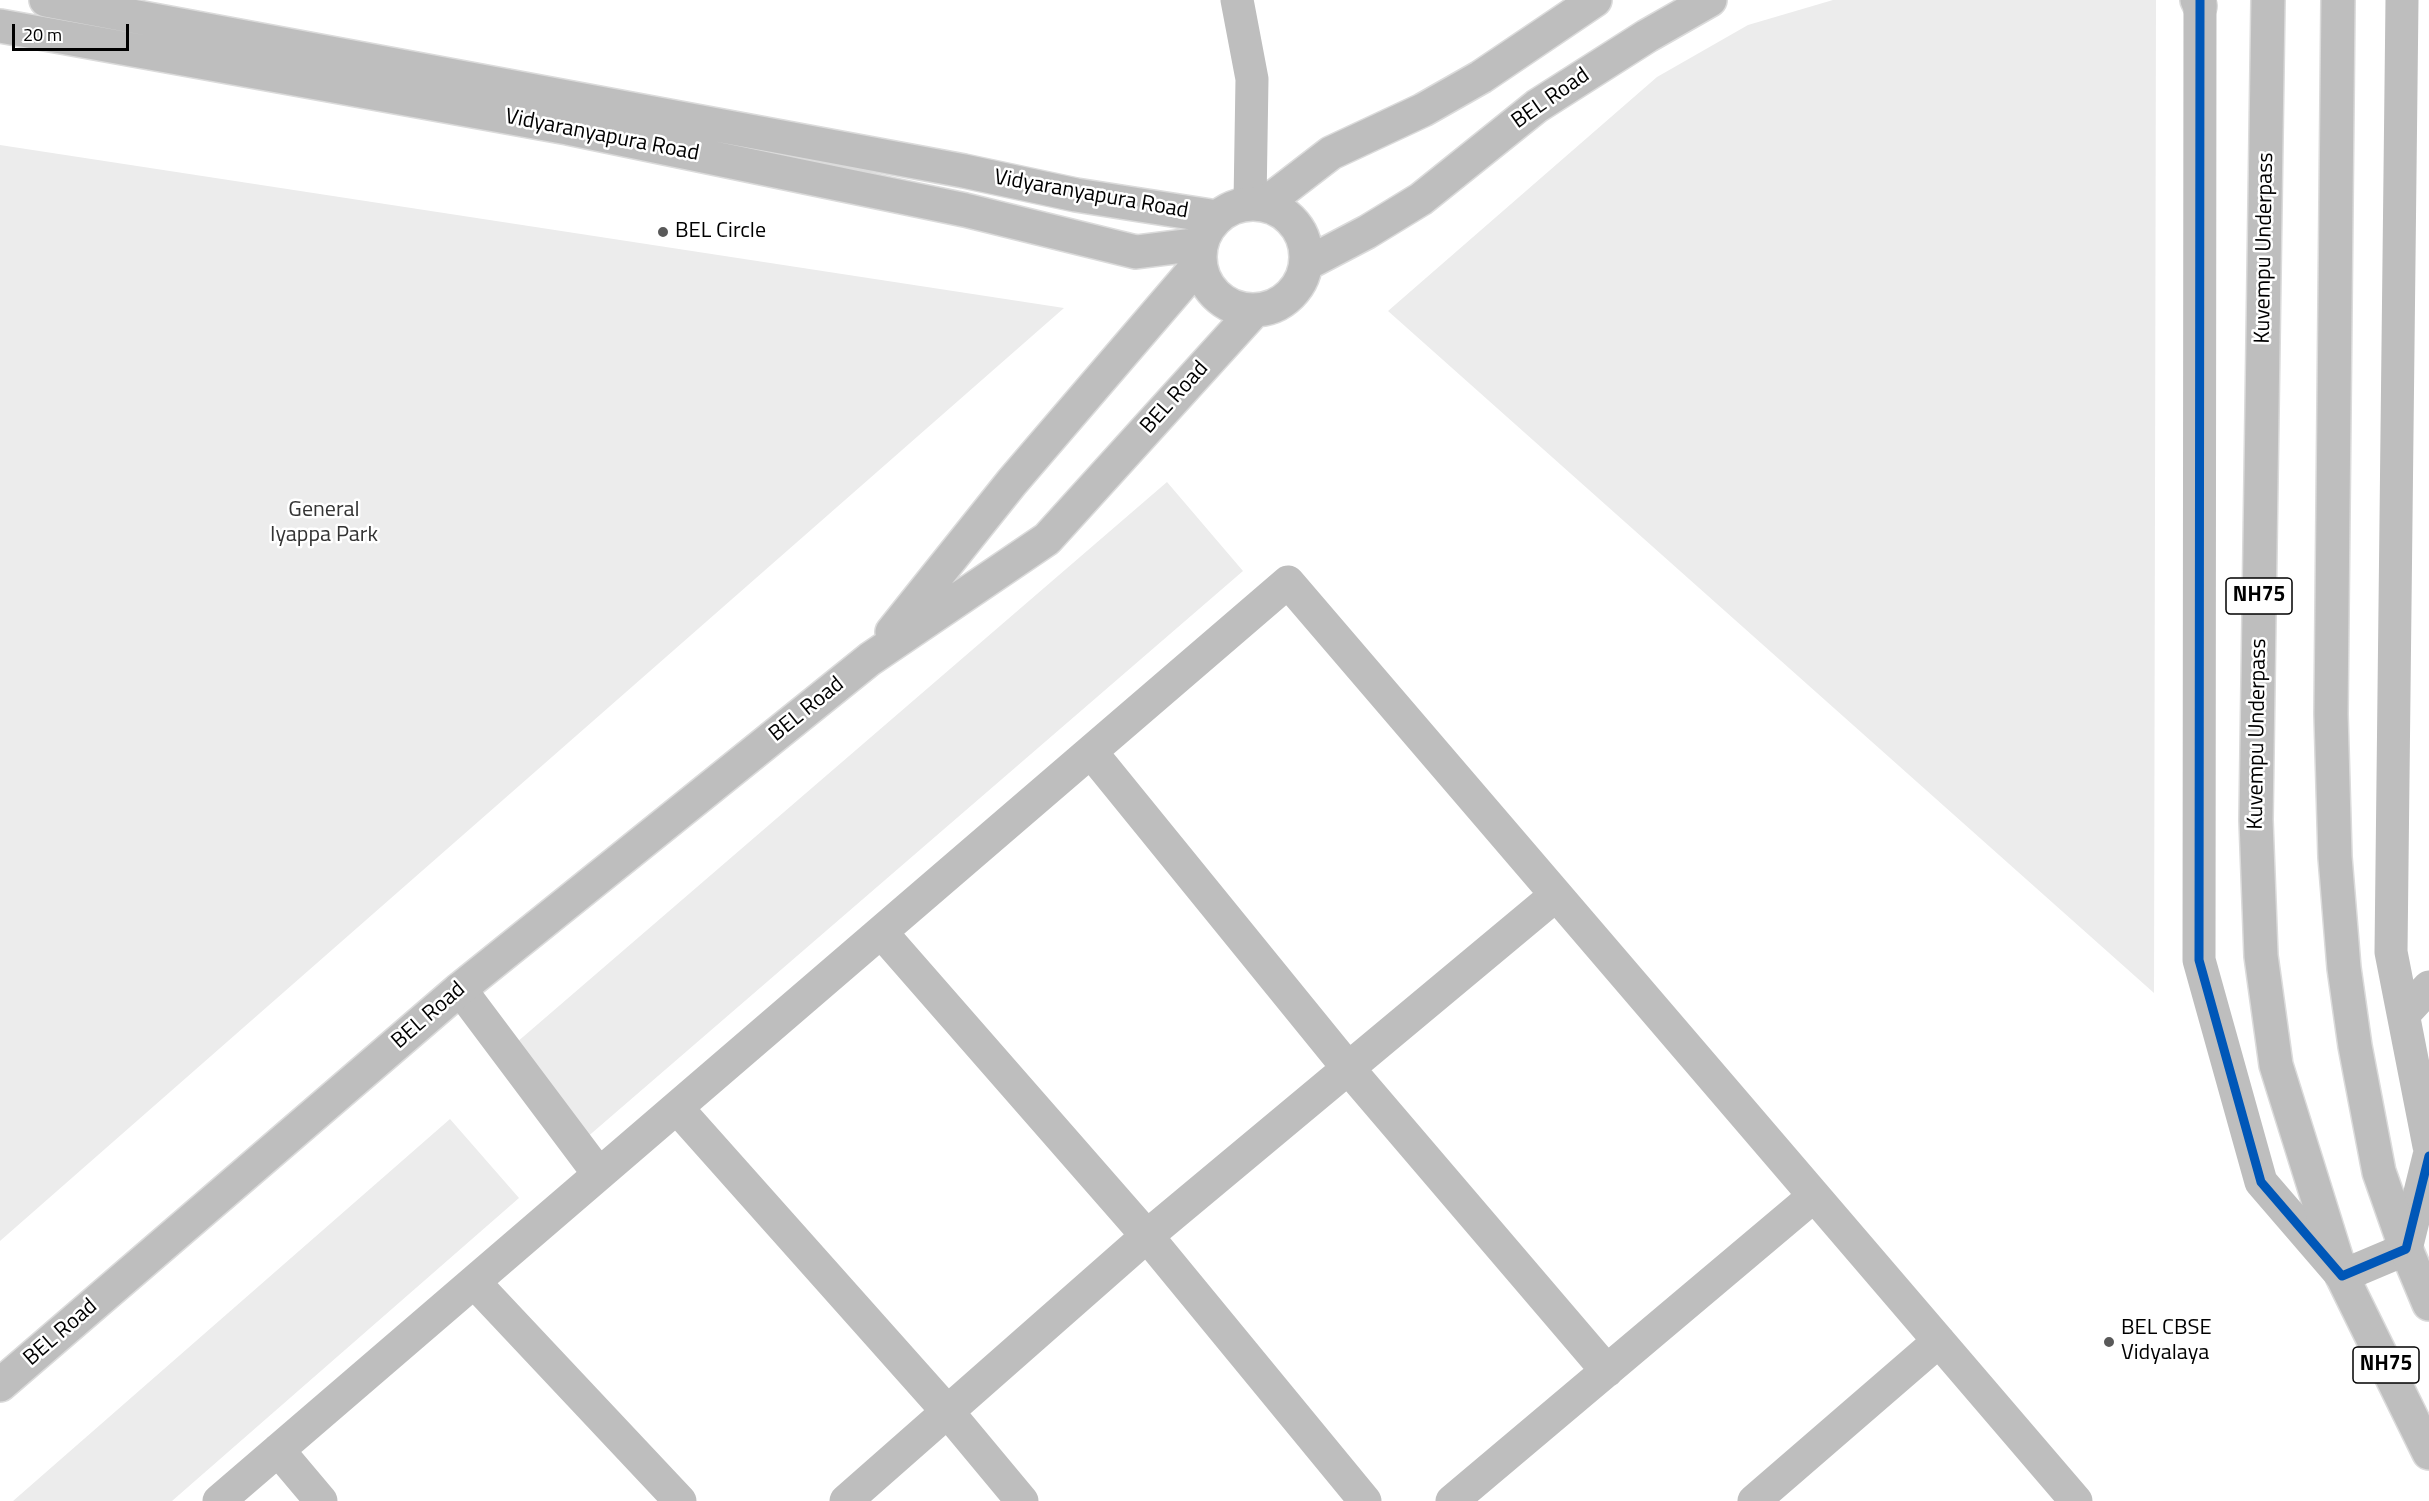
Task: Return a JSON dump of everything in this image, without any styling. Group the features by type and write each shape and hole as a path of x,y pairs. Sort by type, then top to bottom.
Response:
{"main road":[{"name":"Vidyaranyapura Road","path":"46,0 964,171 1076,195 1217,217"},
{"path":"1237,0 1252,79 1258,203"},
{"path":"1258,203 1279,210 1295,224 1304,243 1306,264 1300,282 1289,298 1272,308 1253,312 1228,305 1209,289 1200,254 1217,217 1233,207 1258,203 1331,153 1423,110 1481,77 1595,0"},
{"name":"BEL Road","path":"1306,264 1367,232 1421,199 1537,106 1647,36 1710,0"},
{"name":"Kuvempu Underpass","path":"2268,0 2256,820 2261,956 2276,1065 2342,1276"},
{"path":"2338,0 2331,714 2335,857 2344,968 2355,1046 2379,1172 2406,1250 2429,1304"},
{"path":"2402,0 2391,952 2429,1146"},
{"path":"2199,2 2199,960 2261,1182 2342,1276 2406,1250"},
{"name":"Vidyaranyapura Road","path":"0,26 568,128 965,210 1136,252 1200,254"},
{"name":"BEL Road","path":"870,659 1200,254"},
{"name":"BEL Road","path":"0,1386 460,989 870,659 1047,539 1253,312"},
{"path":"219,1501 1288,582 2076,1501"},
{"path":"1091,752 1348,1068 1606,1371"},
{"path":"846,1501 1147,1236 1556,895"},
{"path":"881,932 1147,1236 1365,1501"},
{"path":"2404,1014 2429,987"},
{"path":"460,989 598,1173"},
{"path":"676,1108 947,1411 1022,1501"},
{"path":"2406,1250 2429,1156"},
{"path":"1452,1501 1814,1196"},
{"name":"NH75","path":"2342,1276 2429,1453"},
{"path":"474,1282 680,1501"},
{"path":"1754,1501 1939,1341"},
{"path":"278,1450 321,1501"}],"green space":[{"path":"1833,0 2156,0 2154,993 1388,311 1657,77 1748,25"},
{"name":"General Iyappa Park","path":"0,145 1064,308 0,1241"},
{"path":"1167,482 1243,571 585,1139 509,1049"},
{"path":"450,1119 519,1198 172,1501 13,1501"}],"cycle path":[{"path":"2200,0 2199,960 2261,1182 2342,1276 2406,1249 2429,1156"}],"place":[{"name":"BEL Circle","path":"663,232"},
{"name":"BEL CBSE Vidyalaya","path":"2109,1342"}]}
